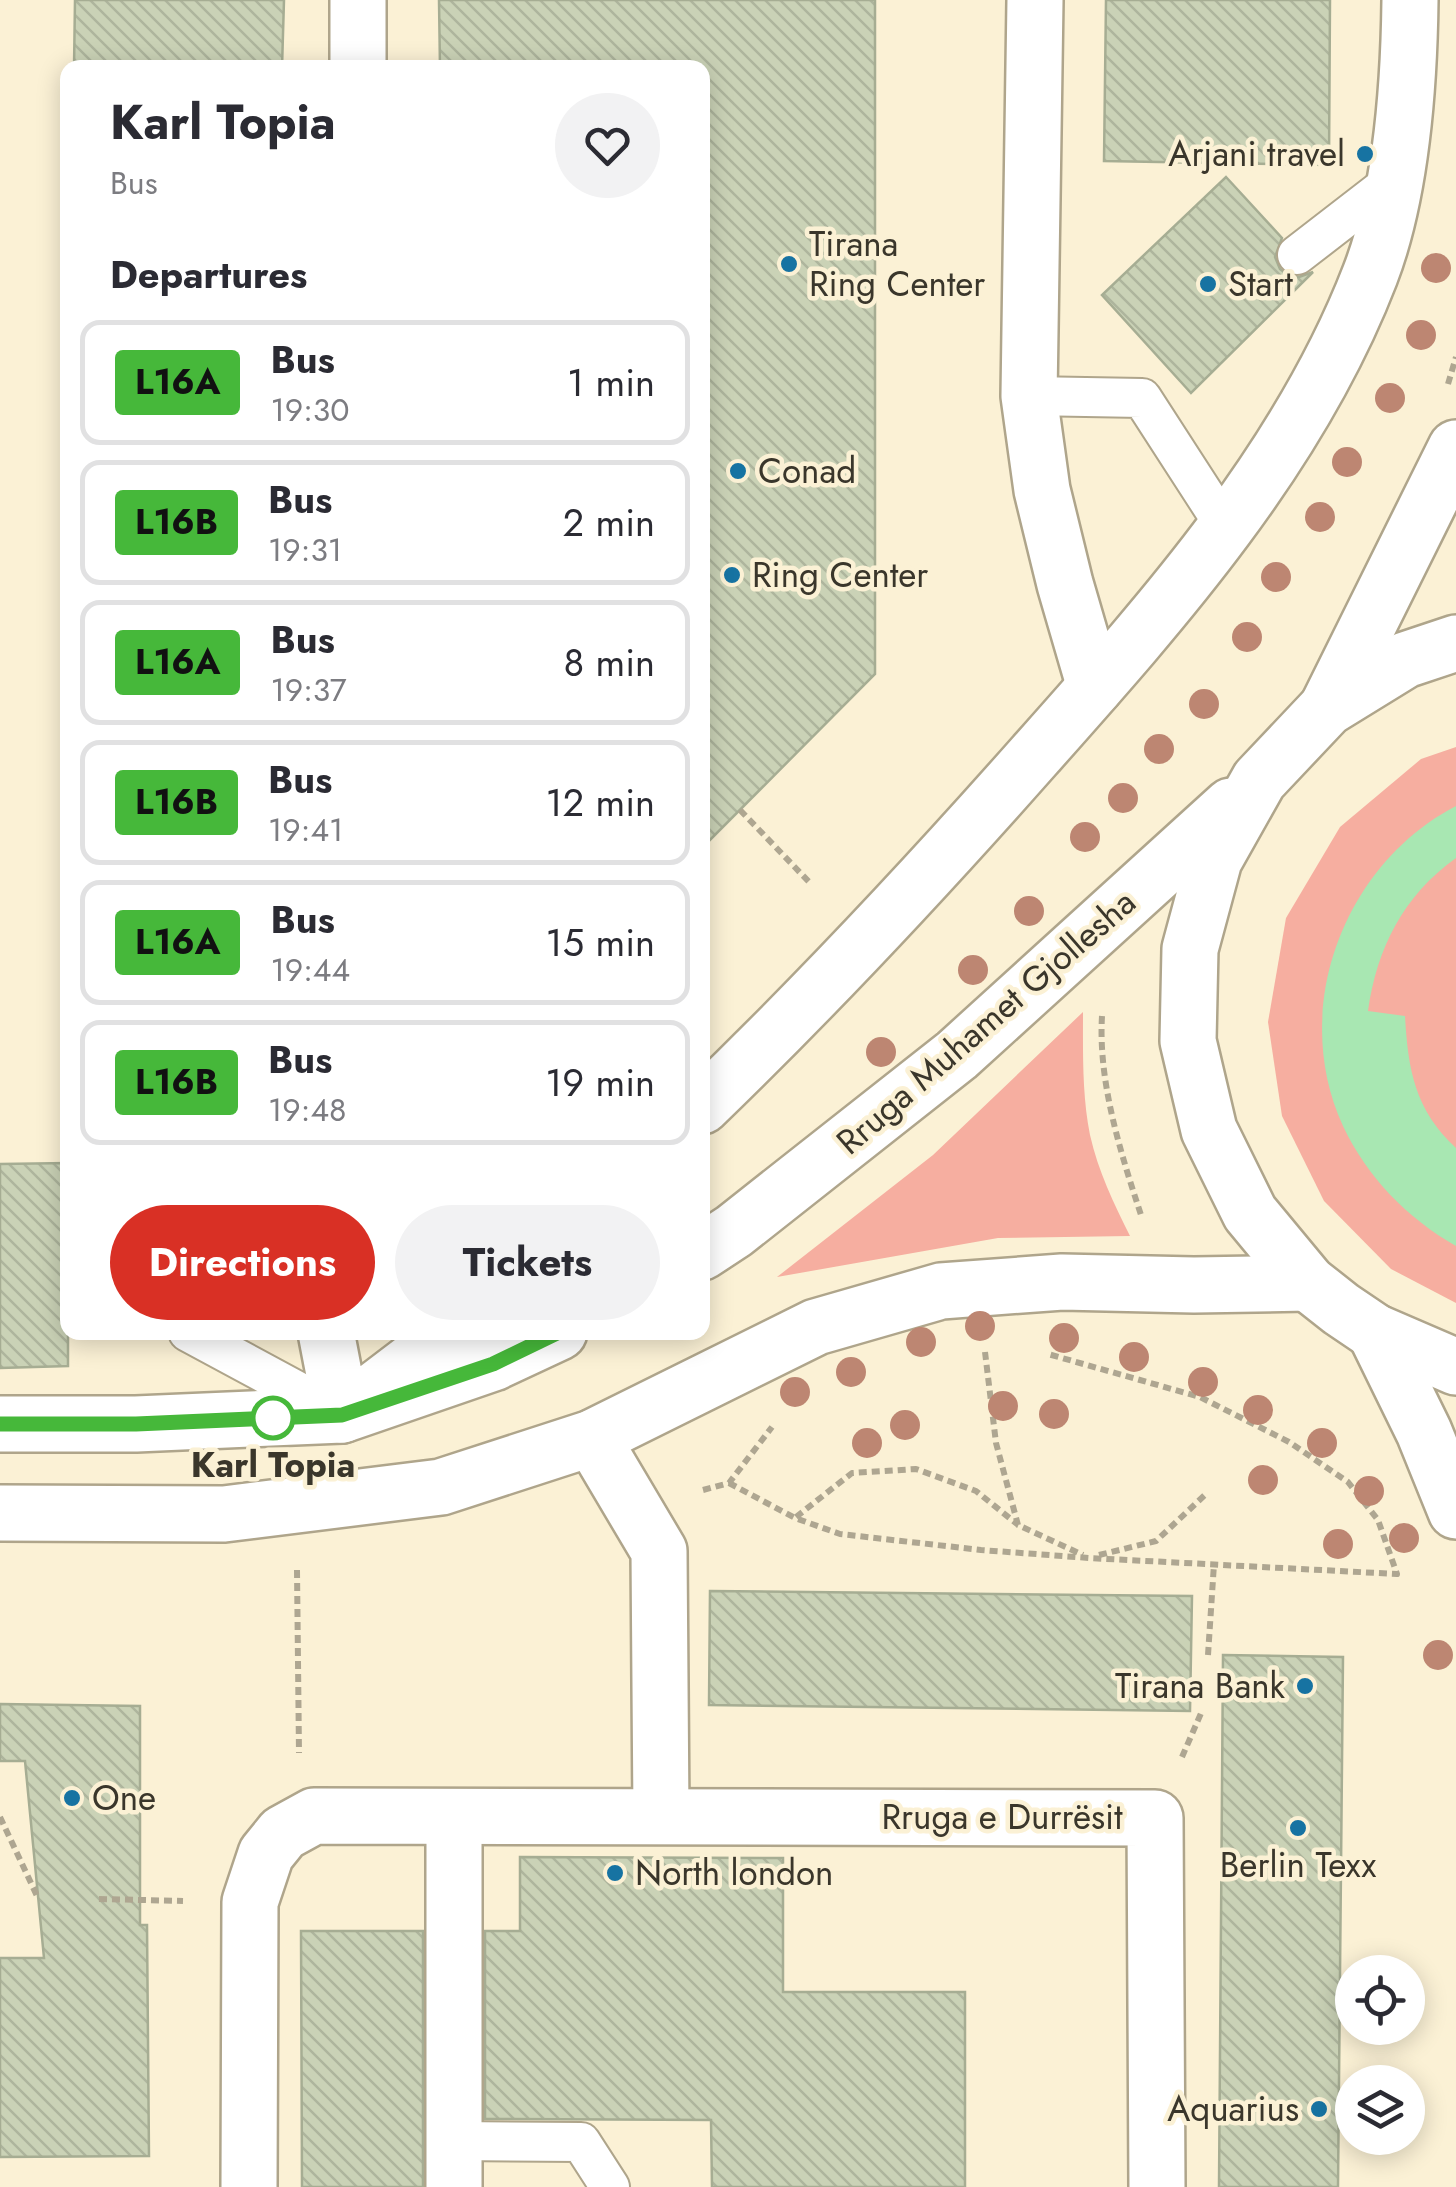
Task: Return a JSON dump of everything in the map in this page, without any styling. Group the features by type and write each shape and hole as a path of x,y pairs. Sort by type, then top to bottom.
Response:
{"street":[{"path":"358,0 358,60"},
{"path":"1035,0 1029,396 1042,490 1064,584 1095,687"},
{"path":"710,1098 864,944 1095,687 1226,528 1294,429 1334,360 1372,271 1394,180 1410,63 1410,0"},
{"path":"1327,708 1456,448"},
{"path":"1456,644 1405,660 1327,708 1259,780 1214,860 1190,950 1188,1041 1209,1130 1250,1213 1308,1283 1376,1332 1456,1367"},
{"name":"Rruga Muhamet Gjollesha","path":"710,1247 957,1055 1259,780"},
{"path":"0,1512 224,1514 440,1487 592,1438 816,1327 941,1291 1062,1282 1308,1283"},
{"path":"1376,1332 1456,1510"},
{"path":"328,1340 342,1415"},
{"path":"342,1415 440,1340"},
{"path":"0,1424 136,1424 342,1415 493,1364 543,1340"},
{"path":"249,2187 250,1902 266,1854 283,1833 314,1816 660,1815 659,1552 592,1438"},
{"name":"Rruga e Durrësit","path":"660,1815 1155,1818 1157,2187"},
{"path":"454,1818 454,2164"}],"lane":[{"path":"1297,255 1394,180"},
{"path":"1029,396 1142,398 1226,528"},
{"path":"203,1340 342,1415"},
{"path":"454,2164 581,2142 610,2187"}],"path":[{"path":"740,810 811,884"},
{"path":"985,1349 996,1442 1018,1525"},
{"path":"968,1352 1001,1350"},
{"path":"728,1483 795,1518 840,1534 1089,1558 1397,1574 1378,1520 1348,1482 1288,1442 1200,1398 1048,1354 1032,1353"},
{"path":"634,1508 728,1483 778,1420"},
{"path":"795,1518 852,1473 916,1469 976,1491 1018,1525 1089,1558 1156,1542 1207,1493"},
{"path":"297,1506 300,1785 314,1816"},
{"path":"1208,1655 1214,1564"},
{"path":"0,1817 38,1898"},
{"path":"99,1899 250,1902"}],"shaded area":[{"path":"1456,747 1456,1303 1391,1269 1324,1201 1282,1116 1268,1022 1286,918 1340,827 1421,759"},
{"path":"1456,806 1456,858 1421,889 1395,925 1378,966 1368,1011 1405,1016 1416,1088 1431,1119 1456,1148 1456,1246 1421,1223 1390,1195 1353,1145 1328,1081 1322,1035 1325,989 1337,944 1357,902 1384,864 1417,832"},
{"path":"1083,1012 1084,1089 1090,1135 1102,1174 1130,1236 998,1238 777,1277 933,1155"}],"building":[{"path":"75,0 284,0 282,60 74,60"},
{"name":"Tirana Ring Center","path":"439,0 875,0 875,674 710,840 710,60 440,60"},
{"path":"1106,0 1330,0 1329,165 1104,161"},
{"name":"Start","path":"1226,177 1282,238 1275,257 1280,269 1299,277 1313,272 1191,393 1102,295"},
{"path":"60,1163 60,1340 68,1340 68,1366 0,1368 0,1164"},
{"path":"710,1591 1192,1596 1190,1711 709,1705"},
{"path":"1223,1655 1343,1657 1340,1955 1335,1955 1335,2045 1339,2045 1339,2065 1335,2065 1338,2187 1219,2187"},
{"path":"0,1704 140,1706 140,1925 147,1925 149,2156 0,2157 0,1958 44,1958 25,1761 0,1761"},
{"path":"520,1857 783,1858 783,1992 965,1992 965,2187 712,2187 711,2120 485,2119 485,1931 520,1931"},
{"path":"301,1931 423,1931 423,2187 302,2187"}],"bus line":[{"name":"L16A","path":"0,1424 136,1424 342,1415 493,1364 542,1340"}],"place":[{"name":"Arjani travel","path":"1365,154"},
{"name":"Tirana Ring Center","path":"789,264"},
{"name":"Start","path":"1208,284"},
{"name":"Conad","path":"738,471"},
{"name":"Ring Center","path":"732,575"},
{"name":"Karl Topia","path":"273,1418"},
{"name":"Tirana Bank","path":"1305,1686"},
{"name":"One","path":"72,1798"},
{"name":"Berlin Texx","path":"1298,1828"},
{"name":"North london","path":"615,1873"},
{"name":"Aquarius","path":"1319,2109"}]}
